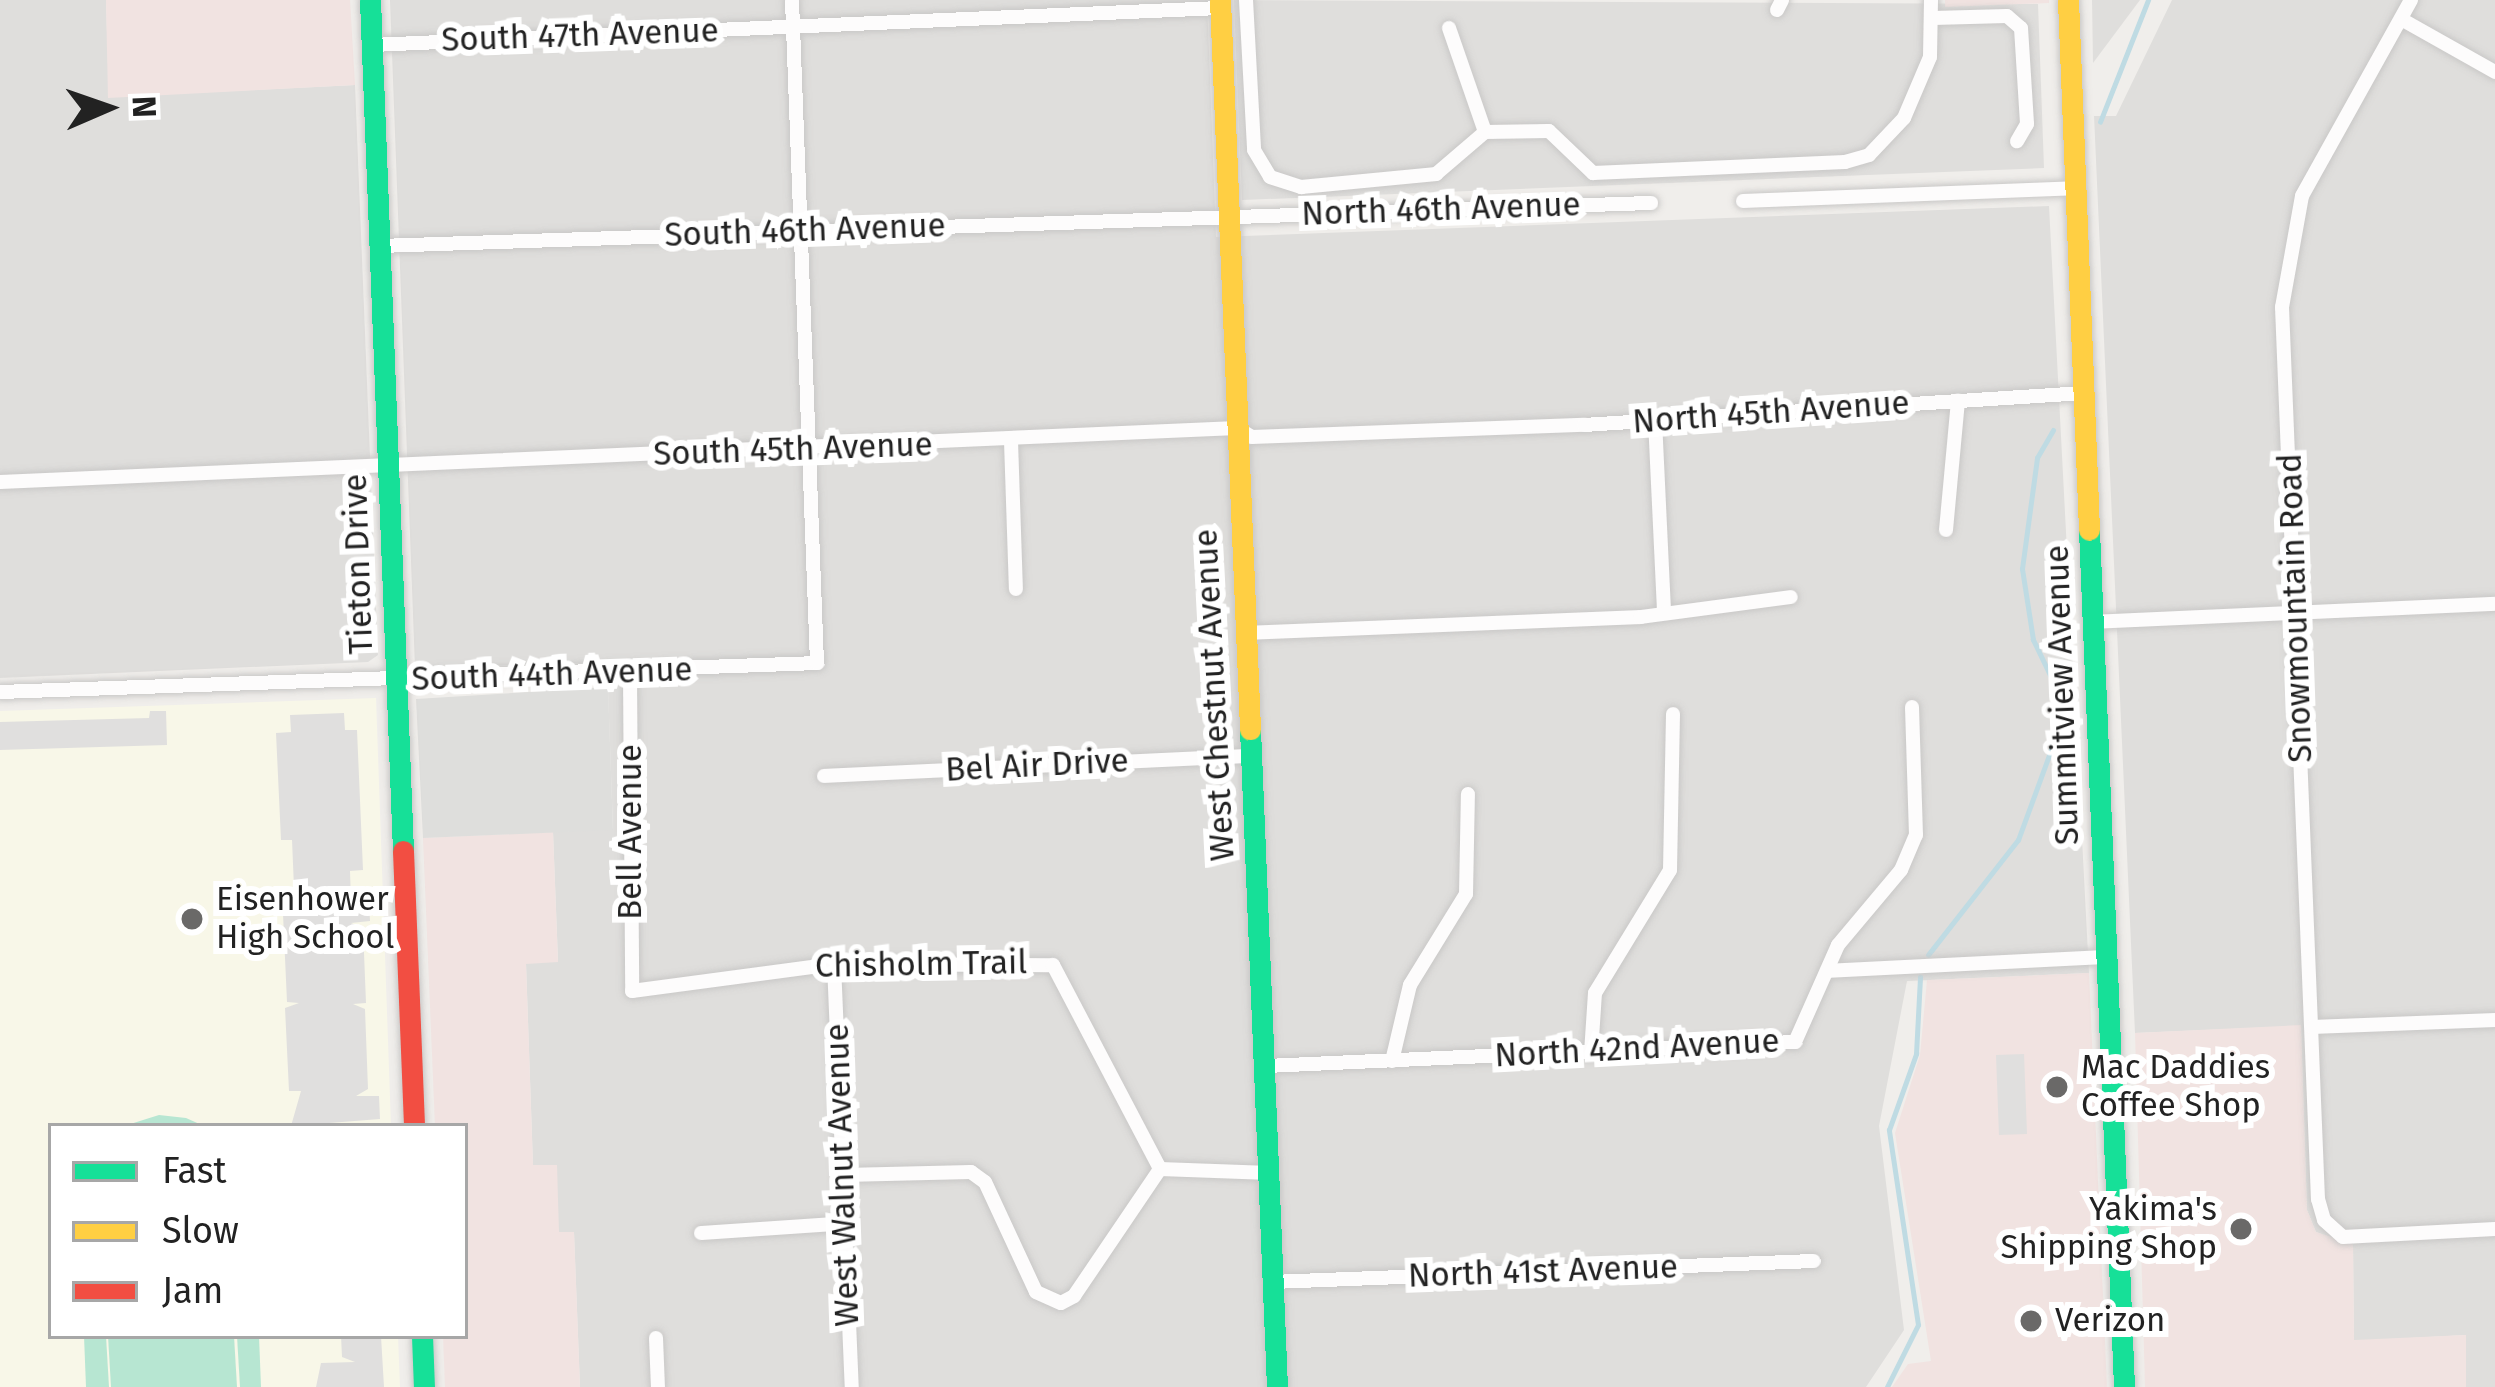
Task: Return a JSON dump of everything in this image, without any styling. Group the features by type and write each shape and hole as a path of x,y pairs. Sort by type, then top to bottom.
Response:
{"main road":[{"name":"Tieton Drive","path":"370,0 414,1123"},
{"name":"Summitview Avenue","path":"2068,0 2124,1387"},
{"name":"West Chestnut Avenue","path":"1220,4 1277,1387"},
{"path":"422,1339 424,1387"}],"street":[{"path":"792,0 809,449"},
{"path":"1246,0 1254,151 1270,177 1300,187 1414,180 1436,174 1485,132 1549,131 1593,173 1845,162 1888,139 1930,57 1931,0"},
{"name":"Snowmountain Road","path":"2411,0 2289,233 2282,307 2318,1199 2324,1220 2343,1237 2495,1229"},
{"name":"South 47th Avenue","path":"372,45 1220,4"},
{"path":"1933,18 2007,16 2021,28 2026,124 2017,141"},
{"path":"2401,19 2495,72"},
{"path":"1449,28 1485,132"},
{"path":"1778,168 1779,198"},
{"path":"1743,201 2074,188"},
{"name":"North 46th Avenue","path":"1231,217 1651,203"},
{"name":"South 46th Avenue","path":"380,246 1231,217"},
{"name":"North 45th Avenue","path":"1584,425 2084,393"},
{"name":"North 45th Avenue","path":"1946,530 1958,401"},
{"path":"1655,420 1664,610"},
{"name":"South 45th Avenue","path":"0,482 388,470 1237,428 1252,437 1584,425"},
{"path":"1011,441 1016,589"},
{"name":"South 44th Avenue","path":"0,692 630,674 817,663 809,449"},
{"path":"1245,633 1602,619 1791,597"},
{"path":"2092,622 2495,604"},
{"name":"Bell Avenue","path":"630,674 632,991"},
{"path":"1912,707 1916,835 1901,870 1838,945 1827,971 2108,956"},
{"path":"1591,1053 1595,993 1670,870 1673,714"},
{"name":"Bel Air Drive","path":"824,776 1251,756"},
{"path":"1392,1061 1410,985 1466,894 1468,794"},
{"name":"Chisholm Trail","path":"632,991 834,964 1053,965 1066,977 1160,1169"},
{"name":"West Walnut Avenue","path":"834,964 852,1387"},
{"name":"North 42nd Avenue","path":"1266,1066 1784,1048 1795,1042 1827,971"},
{"path":"2312,1027 2495,1020"},
{"path":"844,1175 971,1172 985,1182 1036,1292 1061,1303 1074,1296 1160,1169 1270,1173"},
{"path":"700,1233 846,1223"},
{"name":"North 41st Avenue","path":"1272,1282 1814,1261"},
{"path":"656,1338 658,1387"}],"shaded area":[{"path":"0,0 106,0 109,97 355,85 378,655 368,662 0,678"},
{"path":"106,0 350,0 355,85 108,98"},
{"path":"390,0 1207,0 1216,237 2049,206 2089,973 1907,981 1879,1126 1904,1330 1866,1387 580,1387 574,1233 559,1233 533,1166 526,963 558,961 553,832 613,829 607,662 415,668"},
{"path":"1234,0 2038,4 2044,168 1242,200"},
{"path":"1945,0 2049,0 2049,3 1945,7"},
{"path":"2092,0 2140,0 2093,63"},
{"path":"2172,0 2495,0 2495,1387 2466,1387 2466,1335 2354,1341 2353,1245 2316,1232 2307,1210 2301,1026 2135,1033 2094,116 2116,116"},
{"path":"608,687 613,830 423,838 416,699"},
{"name":"Eisenhower High School","path":"376,698 391,1123 48,1123 48,1339 398,1339 400,1387 0,1387 0,711"},
{"path":"150,711 166,711 167,745 0,750 0,722 149,718"},
{"path":"344,713 345,730 357,730 363,870 350,871 351,902 369,902 370,921 351,923 363,928 366,1003 353,1004 365,1009 368,1089 356,1096 379,1096 380,1119 292,1123 301,1091 289,1091 285,1008 299,1003 287,1002 282,892 294,888 292,840 281,840 276,733 291,732 290,715"},
{"path":"553,832 558,962 526,964 533,1165 557,1165 559,1232 574,1232 580,1387 445,1387 443,1339 468,1339 468,1123 435,1123 423,838"},
{"path":"2089,973 2107,1387 1892,1387 1908,1364 1931,1361 1895,1133 1920,1055 1927,980"},
{"path":"2301,1025 2307,1210 2316,1232 2353,1244 2354,1340 2466,1335 2466,1387 2145,1387 2135,1033"},
{"path":"2024,1054 2027,1134 1999,1135 1996,1055"},
{"path":"341,1339 381,1339 384,1387 316,1387 321,1363 355,1362 342,1357"}],"green space":[{"path":"159,1115 197,1123 134,1123"},
{"path":"84,1339 106,1339 109,1387 86,1387"},
{"path":"108,1339 234,1339 237,1387 111,1387"},
{"path":"237,1339 259,1339 261,1387 240,1387"}],"waterway":[{"path":"2100,122 2148,0"},
{"path":"1928,955 2018,840 2059,728 2059,694 2033,640 2022,569 2037,458 2053,430"},
{"path":"1887,1387 1918,1325 1889,1130 1916,1054 1920,977"}],"traffic: fast":[{"path":"370,0 403,851"},
{"path":"2089,530 2124,1387"},
{"path":"1250,729 1277,1387"},
{"path":"422,1339 424,1387"}],"traffic: slow":[{"path":"1220,0 1250,729"},
{"path":"2068,0 2089,530"}],"traffic: jam":[{"path":"403,851 414,1123"}],"place":[{"name":"Eisenhower High School","path":"192,919"},
{"name":"Mac Daddies Coffee Shop","path":"2057,1087"},
{"name":"Yakima's Shipping Shop","path":"2241,1229"},
{"name":"Verizon","path":"2031,1321"}]}
